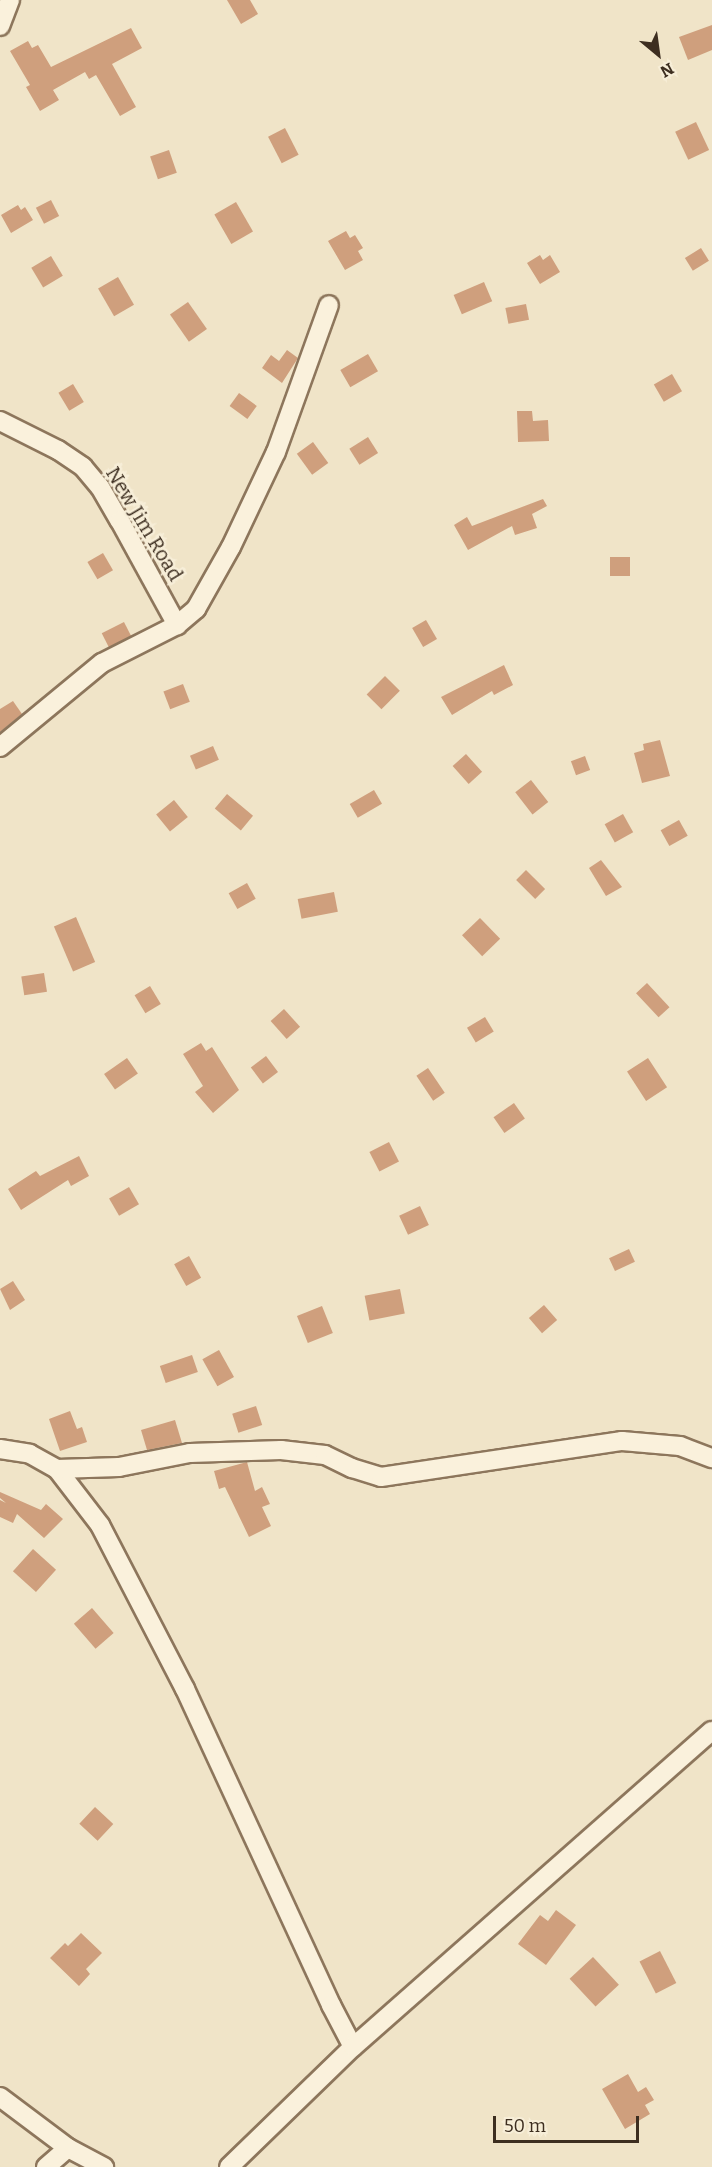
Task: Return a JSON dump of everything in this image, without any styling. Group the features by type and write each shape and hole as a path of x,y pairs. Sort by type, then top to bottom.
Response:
{"street":[{"path":"0,26 10,0"},
{"path":"0,747 102,663 177,625 196,609 210,589 276,452 329,305"},
{"name":"New Jim Road","path":"0,421 58,450 83,467 100,487 177,625"},
{"path":"57,1469 119,1467 190,1454 281,1450 325,1455 352,1468 381,1477 622,1441 680,1446 712,1458"},
{"path":"0,1449 30,1454 57,1469 100,1525 158,1637 353,2047"},
{"path":"229,2167 353,2047 712,1731"},
{"path":"0,2097 68,2148 104,2167"},
{"path":"46,2167 68,2148"}],"building":[{"path":"227,0 250,0 258,14 241,24"},
{"path":"712,25 712,50 688,60 679,37"},
{"path":"131,28 142,48 112,64 136,107 120,116 96,75 89,79 85,72 53,90 59,100 40,111 26,87 30,85 10,51 28,41 32,48 38,45 51,67"},
{"path":"696,122 709,150 688,160 675,132"},
{"path":"285,128 299,155 282,163 268,137"},
{"path":"169,150 177,173 158,179 150,157"},
{"path":"51,200 59,216 44,224 36,208"},
{"path":"236,202 253,231 231,244 214,214"},
{"path":"18,205 21,210 25,207 33,220 11,233 1,215"},
{"path":"346,231 350,238 355,235 363,248 358,251 363,260 345,270 328,241"},
{"path":"701,248 709,261 693,271 685,258"},
{"path":"540,255 543,260 550,255 560,272 540,284 527,263"},
{"path":"51,256 63,276 43,288 31,268"},
{"path":"118,277 134,305 114,316 98,288"},
{"path":"484,282 492,301 462,314 454,295"},
{"path":"188,302 207,329 189,342 170,315"},
{"path":"526,304 529,320 508,324 505,308"},
{"path":"287,350 298,358 282,383 262,368 271,355 279,361"},
{"path":"368,354 378,371 350,387 340,370"},
{"path":"672,374 682,391 664,402 654,384"},
{"path":"73,384 84,402 69,411 58,393"},
{"path":"239,393 257,406 247,419 230,406"},
{"path":"517,411 532,411 533,421 548,420 549,441 518,442"},
{"path":"368,437 378,453 359,465 349,449"},
{"path":"313,442 328,463 312,475 297,454"},
{"path":"543,499 547,506 532,514 537,528 515,535 512,526 468,550 454,525 467,517 472,526"},
{"path":"103,553 113,570 97,579 87,562"},
{"path":"610,557 630,557 630,576 610,576"},
{"path":"426,620 437,639 423,647 412,628"},
{"path":"124,622 131,636 109,648 102,633"},
{"path":"504,665 513,685 494,695 492,691 452,715 441,697"},
{"path":"385,676 400,691 381,709 367,694"},
{"path":"183,684 190,702 170,709 163,692"},
{"path":"13,701 22,714 0,732 0,709"},
{"path":"660,740 670,776 642,783 634,753 644,750 643,744"},
{"path":"213,746 219,760 196,770 190,756"},
{"path":"466,754 482,772 469,784 453,766"},
{"path":"585,756 590,770 576,775 571,761"},
{"path":"531,780 548,802 532,814 515,792"},
{"path":"374,790 382,804 358,818 350,804"},
{"path":"227,794 253,816 241,830 215,809"},
{"path":"174,800 188,817 170,832 156,814"},
{"path":"623,814 633,832 615,843 605,824"},
{"path":"679,820 688,836 669,846 661,830"},
{"path":"601,860 622,887 606,896 589,868"},
{"path":"526,870 545,889 535,899 516,880"},
{"path":"247,883 256,899 237,909 229,893"},
{"path":"334,892 338,912 301,919 298,899"},
{"path":"76,917 95,962 73,971 54,926"},
{"path":"480,918 500,939 482,956 462,935"},
{"path":"44,973 47,992 24,995 21,977"},
{"path":"647,983 670,1007 659,1017 636,993"},
{"path":"150,986 161,1004 145,1013 135,995"},
{"path":"284,1009 300,1027 287,1039 271,1021"},
{"path":"485,1017 494,1032 476,1042 467,1028"},
{"path":"201,1043 206,1051 212,1047 239,1090 213,1113 195,1092 203,1086 183,1054"},
{"path":"266,1056 278,1072 263,1083 251,1067"},
{"path":"127,1058 138,1074 115,1090 104,1074"},
{"path":"648,1058 667,1087 646,1101 627,1072"},
{"path":"428,1068 445,1093 433,1101 416,1076"},
{"path":"514,1103 525,1119 504,1133 494,1117"},
{"path":"389,1142 399,1162 379,1172 369,1152"},
{"path":"79,1156 89,1176 71,1186 68,1180 21,1210 8,1189 36,1171 40,1176"},
{"path":"129,1187 139,1204 119,1216 109,1198"},
{"path":"420,1206 429,1225 408,1235 399,1216"},
{"path":"629,1249 635,1262 615,1271 609,1258"},
{"path":"189,1256 201,1278 186,1286 174,1264"},
{"path":"13,1281 25,1300 10,1310 0,1289"},
{"path":"400,1289 405,1314 369,1320 365,1296"},
{"path":"544,1305 557,1320 542,1333 529,1318"},
{"path":"322,1306 333,1333 308,1343 297,1316"},
{"path":"219,1350 234,1377 217,1386 202,1359"},
{"path":"192,1355 198,1372 166,1383 160,1366"},
{"path":"256,1406 262,1425 238,1433 232,1414"},
{"path":"70,1411 77,1429 82,1427 87,1442 60,1451 49,1419"},
{"path":"175,1420 182,1443 147,1450 141,1430"},
{"path":"247,1462 255,1491 262,1487 270,1504 262,1507 271,1526 249,1537 225,1487 219,1489 214,1471"},
{"path":"0,1492 41,1510 46,1504 63,1519 44,1538 17,1514 13,1523 0,1517 0,1500 6,1503 0,1498"},
{"path":"33,1549 56,1570 36,1592 13,1571"},
{"path":"92,1608 114,1633 96,1649 74,1624"},
{"path":"95,1807 113,1824 98,1841 79,1824"},
{"path":"556,1910 576,1925 546,1965 518,1944 540,1915 548,1921"},
{"path":"81,1933 102,1953 86,1969 90,1974 79,1986 50,1958 65,1943 68,1946"},
{"path":"660,1951 676,1983 656,1994 640,1961"},
{"path":"593,1957 619,1985 596,2007 570,1979"},
{"path":"628,2074 638,2092 646,2087 654,2100 645,2105 650,2114 625,2129 602,2089"}]}
